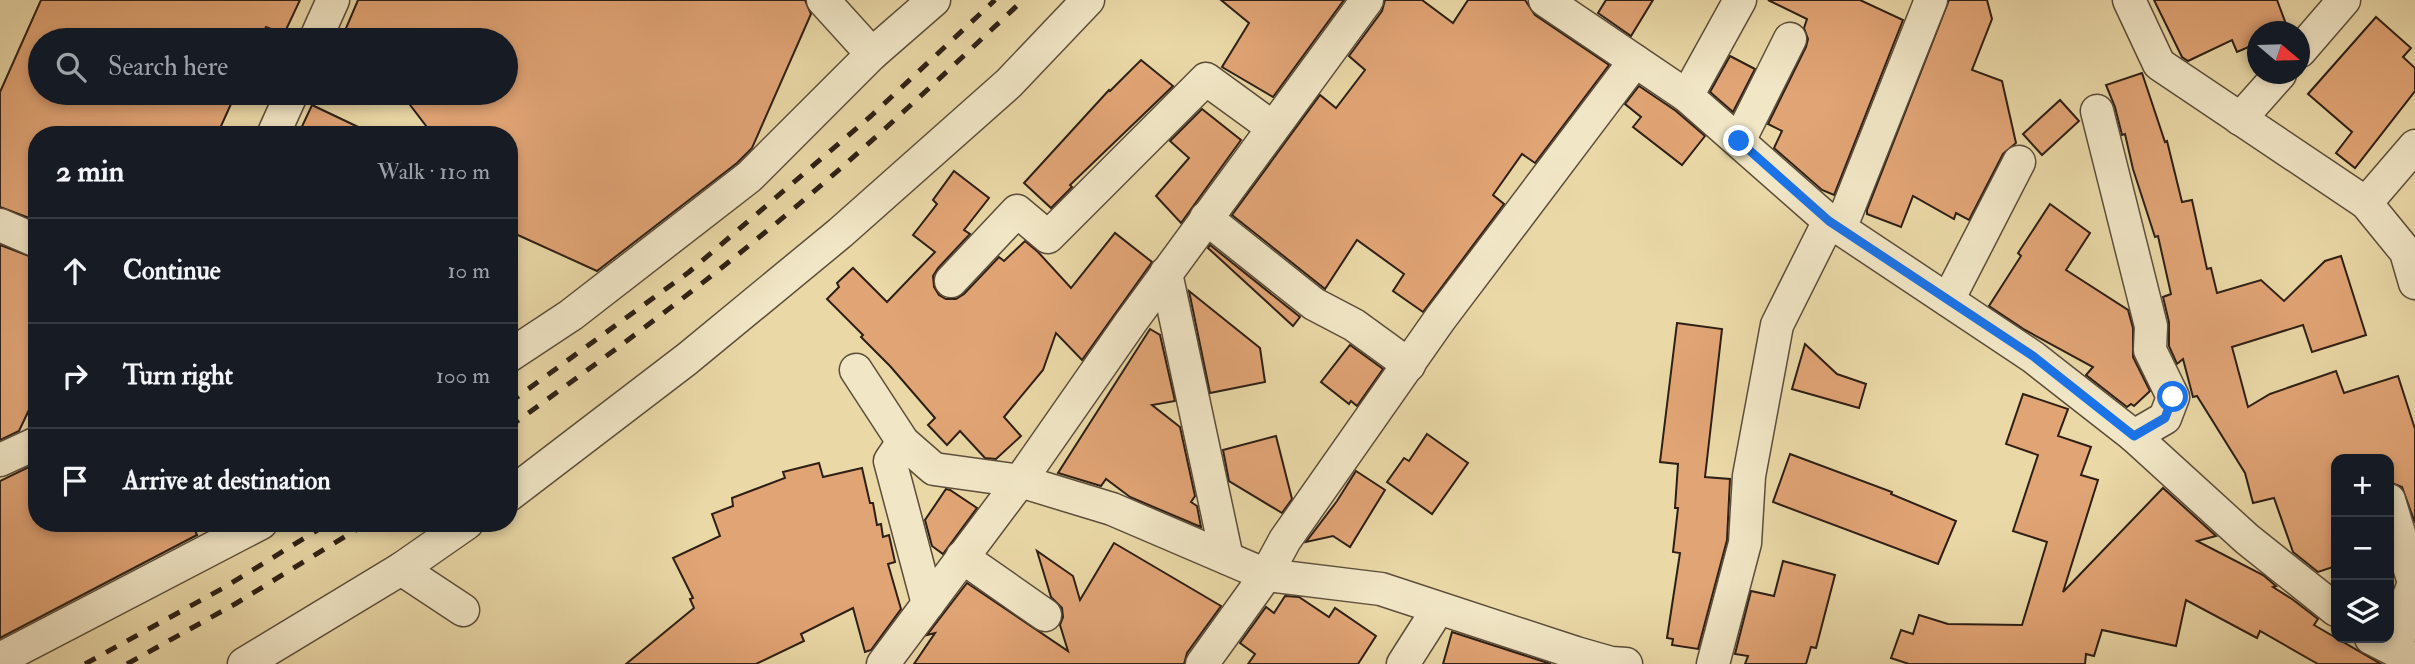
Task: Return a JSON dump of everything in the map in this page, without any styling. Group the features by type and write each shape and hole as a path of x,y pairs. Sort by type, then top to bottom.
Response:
{"street":[{"path":"320,28 333,0"},
{"path":"823,0 872,54"},
{"path":"518,350 571,315 749,177 872,54 934,0"},
{"path":"518,488 687,359 840,233 1009,83 1088,0"},
{"path":"883,664 1020,481 1166,273 1367,0"},
{"path":"1545,0 1687,96 1835,225 2033,356 2134,436 2247,540 2331,606"},
{"path":"1687,96 1740,0"},
{"path":"1713,664 1745,543 1749,476 1777,325 1835,225 1930,0"},
{"path":"2129,0 2159,64 2366,203 2406,252 2415,283"},
{"path":"2310,39 2344,0"},
{"path":"1739,141 1790,39"},
{"path":"1202,664 1266,575 1285,540 1409,365 1535,191 1635,61"},
{"path":"951,281 1017,211 1048,237 1152,113 1206,79 1272,127"},
{"path":"2240,119 2271,84"},
{"path":"277,126 287,105"},
{"path":"2097,111 2151,326 2150,350 2173,397 2165,418 2134,436"},
{"path":"2366,203 2415,146"},
{"path":"1948,300 2019,162"},
{"path":"1206,218 1314,304 1354,325 1409,365"},
{"path":"0,225 28,238"},
{"path":"1166,273 1227,558"},
{"path":"856,370 903,442 934,469 1020,481 1112,509 1266,575 1381,589 1578,658 1626,664"},
{"path":"903,442 890,461 928,604"},
{"path":"0,460 28,447"},
{"path":"2392,517 2414,583 2400,620 2394,650"},
{"path":"0,659 244,532"},
{"path":"244,664 401,569 454,532"},
{"path":"962,557 1045,615"},
{"path":"401,569 463,610"},
{"path":"1403,664 1438,610"}],"building":[{"path":"41,0 300,0 287,28 29,28"},
{"path":"358,0 805,0 811,14 752,148 737,163 597,271 518,235 518,126 426,126 410,105 518,105 518,28 346,28"},
{"path":"1221,0 1344,0 1273,97 1222,67 1249,23"},
{"path":"1385,0 1422,0 1453,23 1468,0 1525,0 1535,15 1609,65 1535,163 1522,154 1493,195 1504,204 1423,312 1393,291 1404,274 1357,240 1325,289 1232,215 1320,95 1336,108 1365,70 1349,56 1382,11"},
{"path":"1606,0 1653,0 1631,36 1598,13"},
{"path":"1768,0 1860,0 1903,20 1834,195 1822,190 1774,148 1782,131 1768,124 1808,39 1804,28 1807,19"},
{"path":"1949,0 1987,0 1992,19 1972,70 2002,81 2016,143 2003,154 1969,220 1956,213 1954,219 1913,196 1901,227 1867,214 1867,210"},
{"path":"2154,0 2277,0 2285,21 2247,21 2247,48 2237,52 2232,40 2188,61 2182,57"},
{"path":"2376,17 2411,48 2403,57 2415,68 2415,91 2355,168 2336,153 2352,132 2308,94"},
{"path":"28,29 28,105 231,105 221,126 28,126 28,218 0,207 0,92"},
{"path":"1730,56 1755,69 1733,112 1710,92"},
{"path":"1141,60 1173,86 1070,185 1072,187 1051,208 1024,183 1109,90"},
{"path":"2142,73 2165,142 2167,141 2182,202 2192,200 2207,269 2211,268 2217,293 2261,280 2284,301 2325,261 2341,256 2366,335 2312,352 2303,325 2232,347 2248,407 2270,394 2336,371 2344,393 2398,376 2415,429 2415,523 2402,487 2394,484 2394,454 2331,454 2331,568 2318,572 2293,552 2274,498 2253,503 2245,473 2197,396 2193,397 2183,359 2177,364 2169,346 2169,322 2163,297 2171,294 2158,236 2155,237 2133,169 2125,134 2122,135 2106,85"},
{"path":"1639,86 1676,111 1705,136 1682,165 1633,127 1641,117 1625,104"},
{"path":"2060,100 2079,121 2042,155 2023,134"},
{"path":"312,105 356,126 302,126"},
{"path":"1202,109 1241,140 1181,223 1156,196 1189,158 1170,141"},
{"path":"954,171 989,198 964,230 970,234 933,276 934,287 939,295 946,299 956,299 964,294 999,257 1004,261 1025,241 1071,288 1115,233 1152,262 1082,360 1056,333 1043,370 1004,417 1021,436 996,459 985,458 960,431 947,445 928,425 935,418 861,337 863,335 827,299 839,287 837,283 853,268 887,302 935,252 913,235 937,204 933,200"},
{"path":"2050,204 2090,233 2066,270 2128,310 2133,328 2133,357 2150,391 2134,406 2131,404 2127,407 2086,375 2093,367 2025,330 1989,306 2021,256 2018,253"},
{"path":"0,245 28,256 28,412 19,431 0,440"},
{"path":"1210,245 1300,317 1293,326 1208,248"},
{"path":"1189,291 1260,348 1265,382 1210,393"},
{"path":"1677,323 1722,329 1705,477 1730,479 1727,540 1698,649 1672,645 1673,639 1667,638 1680,553 1673,552 1678,508 1675,508 1678,464 1660,462"},
{"path":"1150,329 1160,335 1175,401 1152,405 1180,427 1195,496 1191,502 1197,506 1201,527 1130,497 1106,479 1101,486 1058,473"},
{"path":"1805,344 1837,374 1866,384 1859,408 1792,389"},
{"path":"1350,345 1383,369 1357,406 1351,401 1349,404 1321,382"},
{"path":"2023,394 2068,409 2058,436 2091,447 2081,475 2098,480 2063,592 2163,488 2216,536 2197,541 2263,575 2276,586 2273,587 2318,619 2314,625 2331,635 2331,643 2345,643 2381,664 2318,664 2260,631 2257,638 2186,600 2176,646 2102,630 2094,656 2086,654 2085,664 1909,664 1891,658 1901,630 1913,634 1919,615 1948,624 2022,625 2047,542 2013,531 2038,455 2006,444"},
{"path":"1427,434 1468,463 1432,514 1387,482 1404,458 1409,461"},
{"path":"1276,436 1292,499 1282,513 1229,481 1223,450"},
{"path":"1790,454 1892,492 1891,494 1956,521 1938,564 1773,502"},
{"path":"819,463 823,477 862,468 877,525 881,524 883,537 889,535 895,562 888,564 901,609 871,650 865,652 853,608 801,634 804,641 756,664 626,664 694,608 690,599 693,598 673,558 720,536 712,514 733,506 732,498 785,478 783,472"},
{"path":"28,467 28,532 196,532 197,535 0,638 0,481"},
{"path":"1356,471 1385,490 1350,547 1333,536 1306,542 1337,501"},
{"path":"946,489 977,508 943,554 932,546 925,520"},
{"path":"1114,543 1221,606 1187,653 1184,664 914,664 935,633 927,635 967,583 1068,651 1060,625 1062,608 1051,597 1037,551 1073,576 1080,600"},
{"path":"1783,561 1835,575 1816,648 1811,647 1806,664 1745,664 1748,656 1735,654 1751,591 1774,596"},
{"path":"1285,596 1299,597 1329,617 1335,608 1376,636 1358,664 1248,664 1255,654 1240,643 1266,607 1274,613"},
{"path":"1452,632 1551,664 1443,664"}],"railway":[{"path":"518,396 689,272 871,116 995,0"},
{"path":"518,421 669,309 797,206 895,120 1023,0"},
{"path":"85,664 225,587 314,532"},
{"path":"127,664 235,604 352,532"}],"route":[{"path":"1739,141 1829,221 2033,356 2134,436 2165,418 2173,397"}]}
